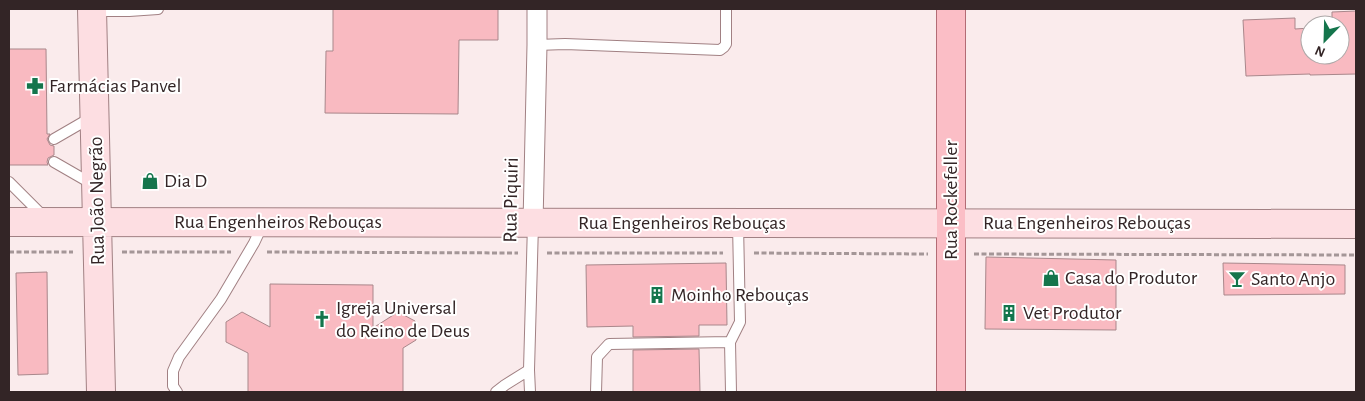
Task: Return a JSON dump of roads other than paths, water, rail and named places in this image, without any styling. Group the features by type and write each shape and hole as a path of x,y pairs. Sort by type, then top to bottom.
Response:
{"main road":[{"name":"Rua Rockefeller","path":"951,9 952,392"},
{"name":"Rua João Negrão","path":"92,10 101,392"},
{"name":"Rua Engenheiros Rebouças","path":"9,222 1356,224"}],"street":[{"name":"Rua Piquiri","path":"533,223 537,9"}],"lane":[{"path":"92,10 129,11 158,9"},
{"path":"537,45 565,44 720,50 726,44 726,9"},
{"path":"54,138 95,115"},
{"path":"54,162 96,186"},
{"path":"9,182 49,222"},
{"path":"177,392 173,386 172,371 179,357 221,299 254,243 264,222"},
{"name":"Rua Piquiri","path":"530,392 533,223"},
{"path":"731,392 730,342 740,322 738,223"},
{"path":"596,392 597,357 609,344 730,342"},
{"path":"496,392 529,370"}],"place":[{"name":"Farmácias Panvel","path":"35,86"},
{"name":"Dia D","path":"150,181"},
{"name":"Casa do Produtor","path":"1051,278"},
{"name":"Santo Anjo","path":"1237,279"},
{"name":"Moinho Rebouças","path":"657,295"},
{"name":"Vet Produtor","path":"1009,313"},
{"name":"Igreja Universal do Reino de Deus","path":"322,319"}]}
